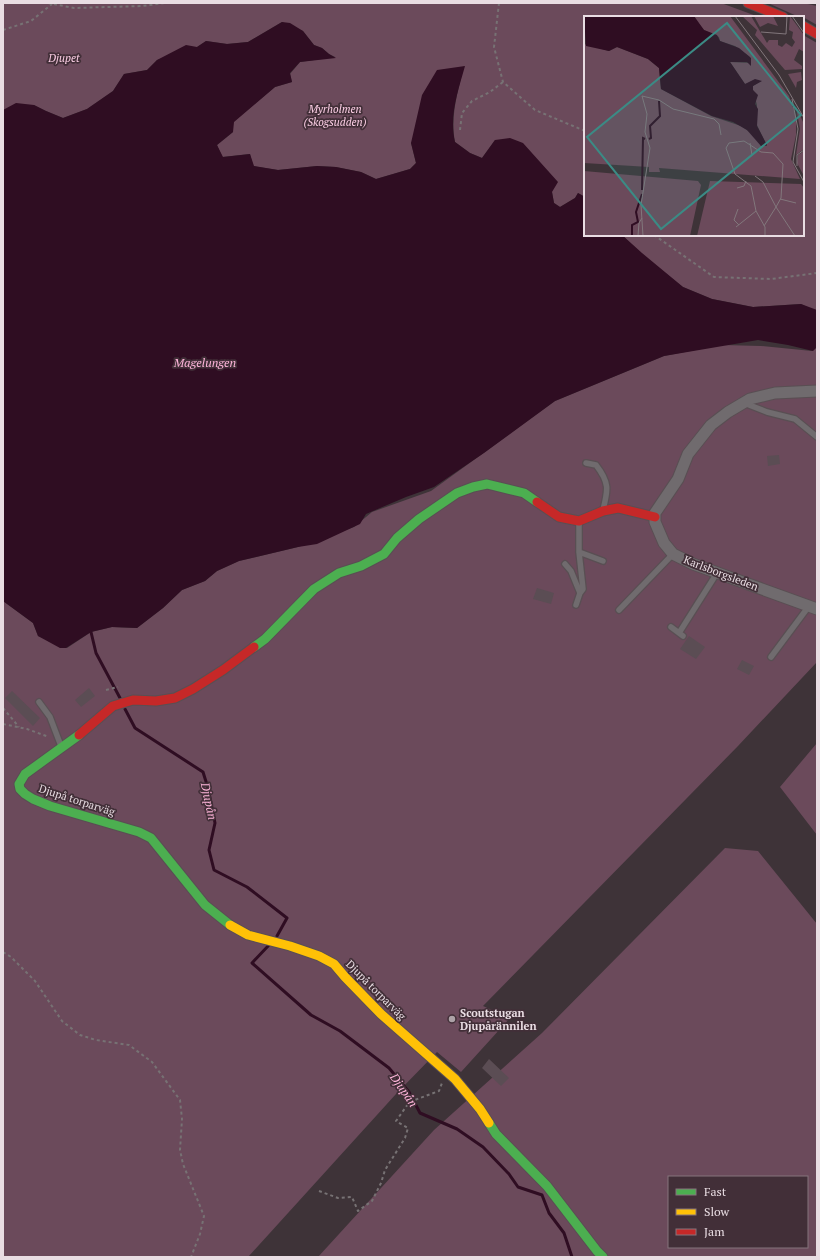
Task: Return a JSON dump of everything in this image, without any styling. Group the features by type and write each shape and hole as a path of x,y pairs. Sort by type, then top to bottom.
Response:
{"main road":[{"path":"748,3 780,16"},
{"path":"804,27 817,34"},
{"name":"Djupå torparväg","path":"579,521 559,517 524,493 506,488 487,484 457,493 425,515 397,538 384,554 361,566 339,573 314,589 265,639 205,681 175,698 156,701 133,700 113,706 26,774 20,779 19,784 20,789 25,794 50,806 139,832 151,838 205,905 226,923 248,935 290,946 319,956 334,964 381,1014 455,1079 480,1109 496,1134 547,1186 603,1257"},
{"path":"579,521 603,510 618,508 655,517"}],"street":[{"path":"655,517 659,507 678,479 688,454 711,425 728,412 750,399 775,394 817,392"},
{"name":"Karlsborgsleden","path":"655,517 657,530 664,543 673,554 693,564 813,607"}],"lane":[{"path":"744,403 767,412 795,420 817,437"},
{"path":"586,463 596,465 604,475 607,492 603,510"},
{"path":"576,605 583,588 579,552 579,521"},
{"path":"579,552 603,561"},
{"path":"619,610 673,554"},
{"path":"565,564 571,571 580,593"},
{"path":"671,628 681,634 717,572"},
{"path":"771,657 813,607"},
{"path":"39,702 50,717 61,746"}],"path":[{"path":"48,3 74,8 142,6 165,3"},
{"path":"499,3 494,47 503,82 535,110 584,131"},
{"path":"3,30 31,21 52,4"},
{"path":"460,130 462,113 472,101 490,92 503,82"},
{"path":"655,236 714,277 771,279 817,273"},
{"path":"106,690 118,687"},
{"path":"3,708 19,728"},
{"path":"3,724 51,737 61,746"},
{"path":"3,952 11,957 35,981 62,1021 80,1034 96,1040 129,1045 152,1062 180,1100 182,1119 180,1150 183,1164 204,1216 200,1234 191,1257"},
{"path":"319,1191 338,1198 352,1197 358,1211 372,1202 382,1183 385,1170 405,1138 408,1128 396,1121 408,1104 439,1091 446,1071"}],"green space":[{"path":"3,3 721,3 756,16 584,16 584,196 578,193 575,198 560,207 554,203 552,192 495,140 482,158 470,153 455,142 453,123 454,113 464,66 411,143 416,163 410,169 376,179 361,172 336,167 317,166 278,170 253,166 250,154 222,157 217,145 233,132 233,122 275,87 292,82 290,74 300,62 335,57 322,48 314,45 303,31 282,22 248,42 227,44 206,41 197,47 157,60 147,70 124,74 113,91 87,109 63,118 34,105 3,110"},
{"path":"768,3 803,3 817,6 817,25 804,18 804,16 797,16"},
{"path":"804,36 817,43 817,312 801,304 753,307 712,299 683,287 645,257 623,236 804,236"},
{"path":"722,345 761,346 812,351 817,347 817,662 738,746 483,1006 510,1018 461,1072 437,1052 396,1094 248,1257 3,1257 3,601 33,623 38,636 67,648 91,632 112,627 137,628 163,608 182,590 205,581 217,571 239,561 298,547 354,527 372,512 431,491 555,401 664,356"},
{"path":"817,743 817,835 780,787"},
{"path":"725,848 758,851 817,924 817,1257 318,1257 434,1130 542,1033"}],"water":[{"name":"Magelungen","path":"282,22 290,23 303,31 314,45 322,48 336,58 300,62 290,73 292,82 275,87 234,122 233,132 217,145 223,157 250,154 254,166 278,170 317,166 336,167 361,172 376,179 410,169 416,163 411,143 422,95 437,70 465,66 455,104 453,132 455,142 470,153 482,158 495,140 510,138 523,143 558,182 552,192 554,203 560,207 575,198 578,193 584,196 584,236 623,236 683,287 712,299 753,307 801,304 817,310 817,347 813,351 758,340 664,356 555,401 484,453 434,487 366,514 360,524 317,544 239,561 217,571 205,581 182,590 163,608 137,628 112,627 91,632 66,648 60,648 38,636 33,623 3,601 3,110 16,103 34,105 63,118 87,109 113,91 124,74 147,70 157,60 186,45 197,47 206,41 227,44 248,42"}],"building":[{"path":"779,455 780,464 768,466 767,456"},
{"path":"537,588 554,593 551,604 533,599"},
{"path":"689,636 705,647 696,659 680,649"},
{"path":"742,660 754,666 749,675 737,669"},
{"path":"89,688 95,696 81,707 75,700"},
{"path":"12,691 40,718 33,726 5,698"},
{"path":"489,1059 509,1078 501,1086 482,1068"}],"waterway":[{"name":"Djupån","path":"91,632 96,653 120,698"},
{"name":"Djupån","path":"125,709 135,728 203,772 208,788 215,823 209,850 214,870 247,887 287,918 277,936"},
{"name":"Djupån","path":"269,945 252,963 311,1015 340,1031 389,1068 409,1092 420,1113 457,1129 483,1147 509,1174 518,1187 542,1195 549,1213 564,1233 572,1257"}],"traffic: fast":[{"path":"254,647 265,639 314,589 339,573 361,566 384,554 397,538 419,519 457,493 487,484 524,493 537,502"},
{"path":"79,735 25,774 19,784 20,789 33,799 50,806 139,832 151,838 205,905 230,925"},
{"path":"489,1123 496,1134 547,1186 603,1257"}],"traffic: slow":[{"path":"230,925 248,935 290,946 319,956 334,964 381,1014 455,1079 480,1109 489,1123"}],"traffic: jam":[{"path":"748,3 780,16"},
{"path":"804,27 817,34"},
{"path":"537,502 559,517 579,521 603,511 618,508 655,517"},
{"path":"79,735 113,706 133,700 156,701 175,698 193,689 223,670 254,647"}],"place":[{"name":"Scoutstugan Djupårännilen","path":"452,1019"}],"park label":[{"name":"Djupet","path":"64,58"},
{"name":"Myrholmen (Skogsudden)","path":"335,115"}]}
